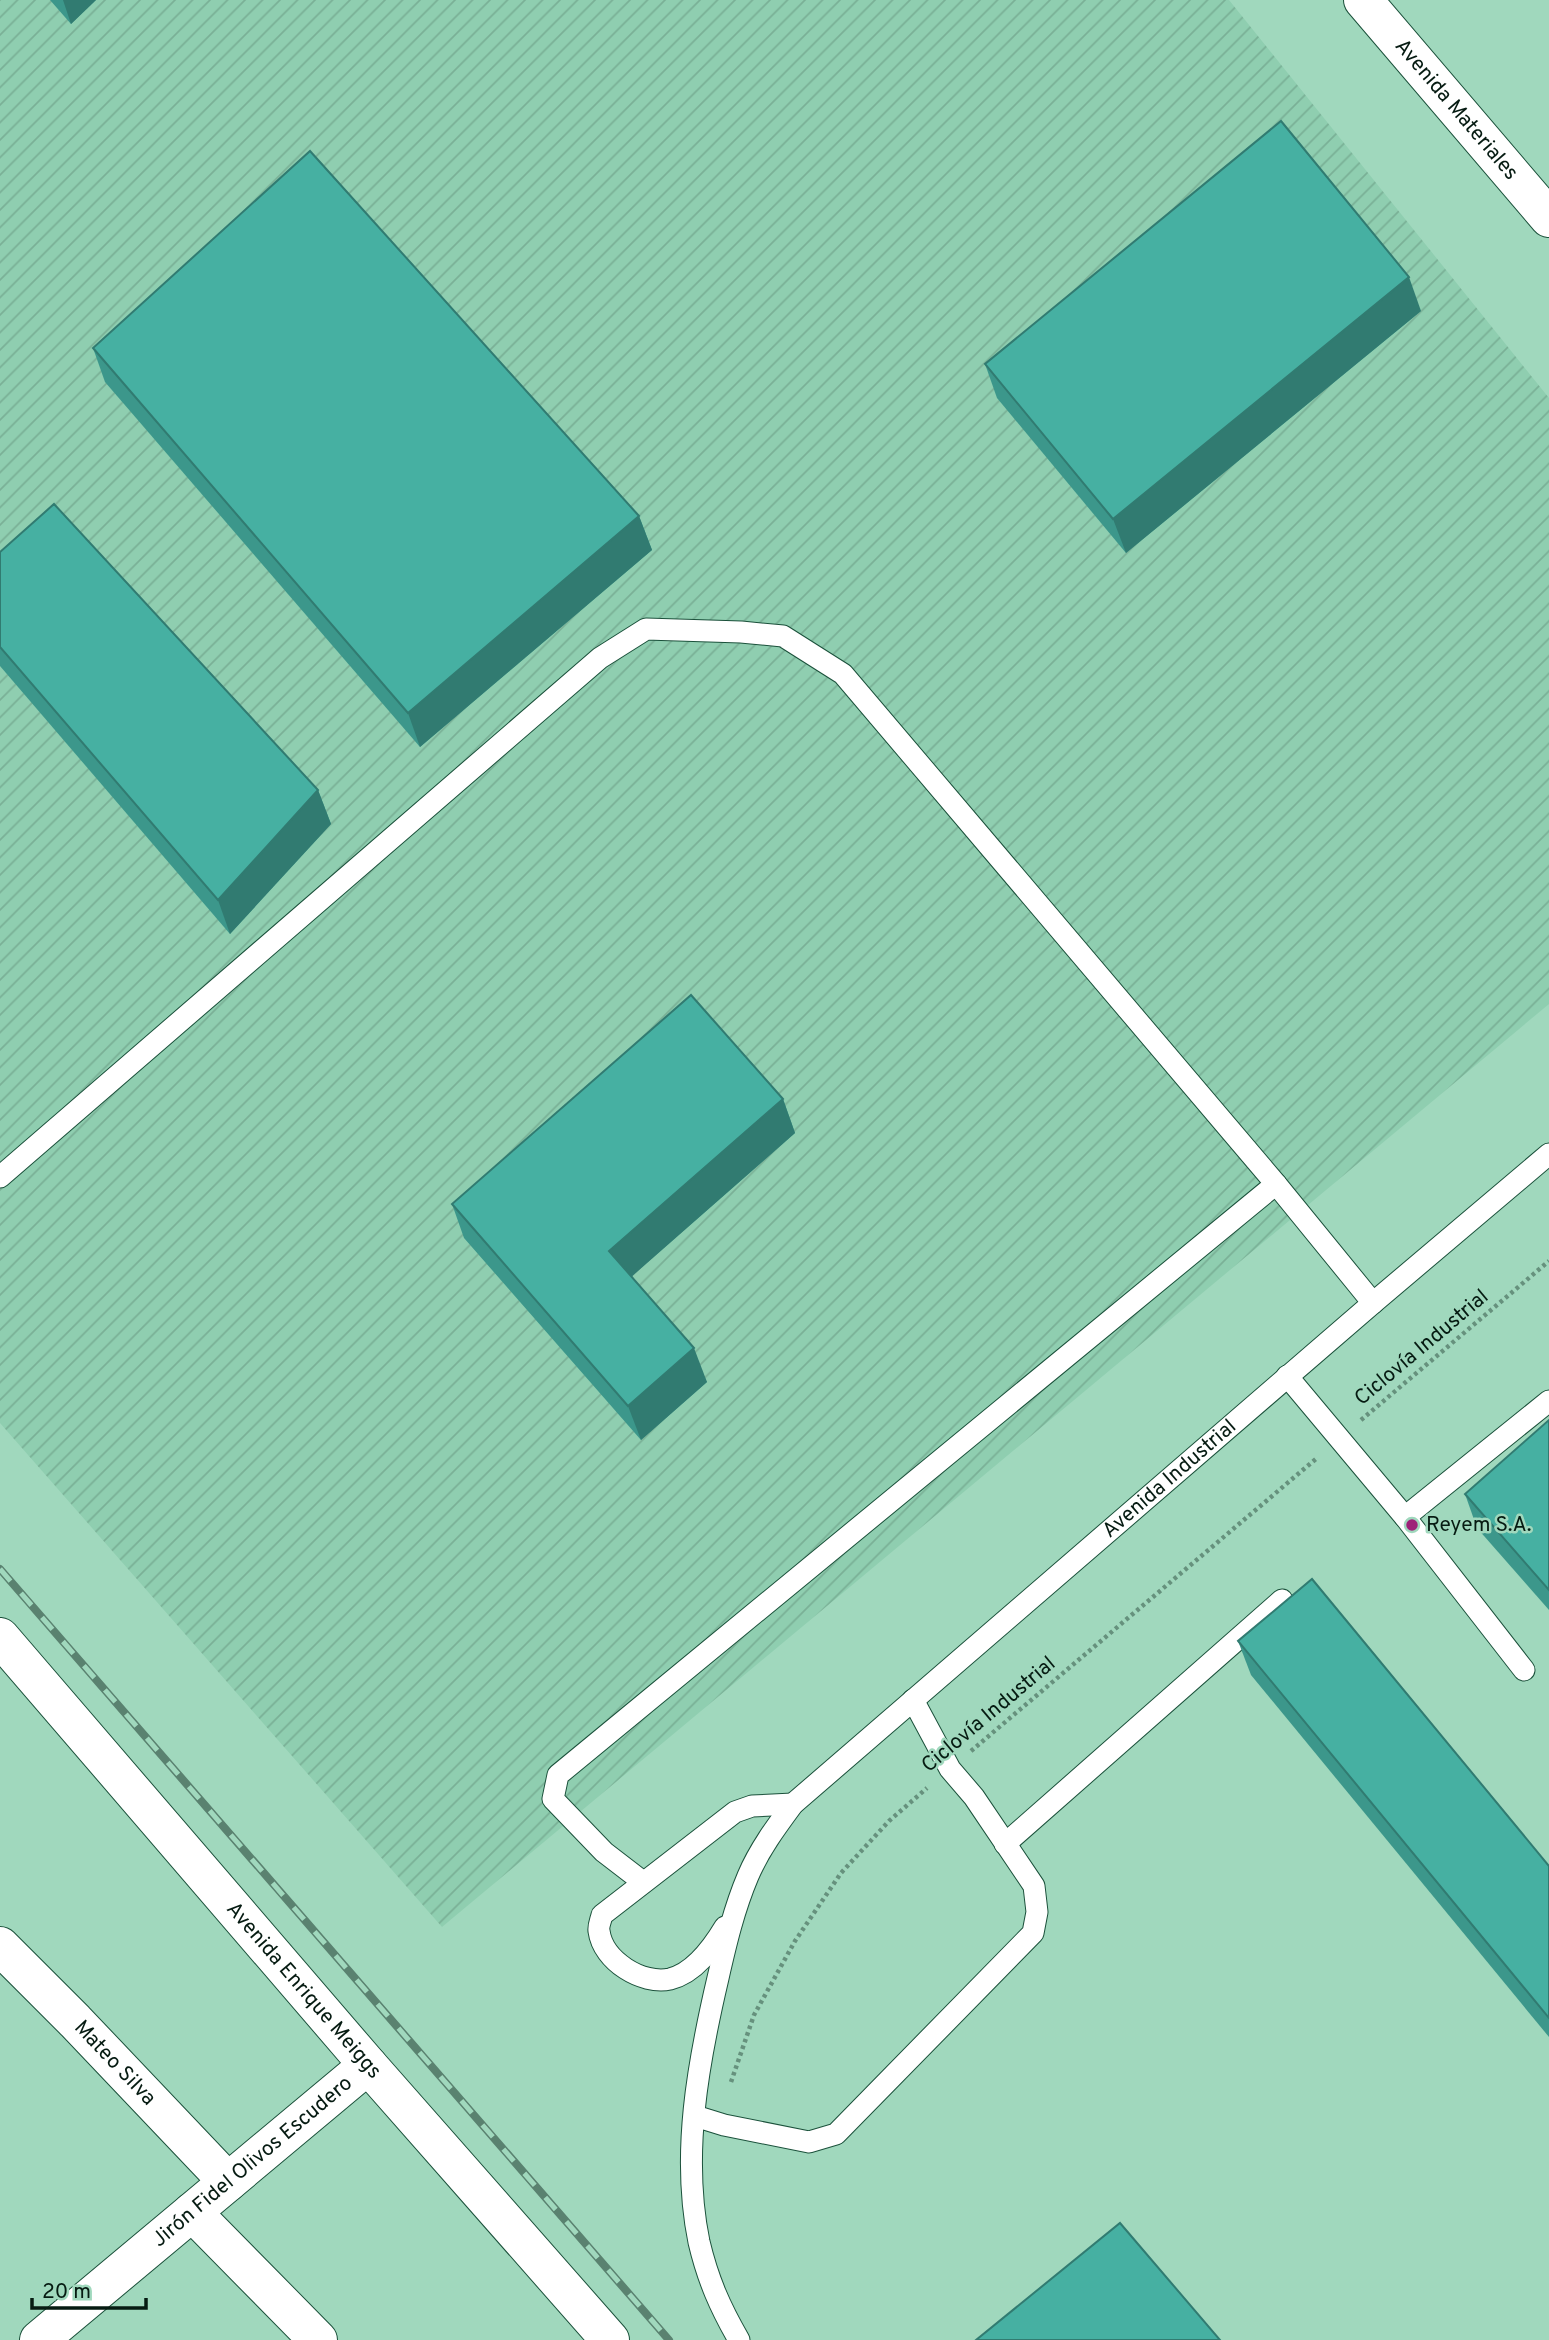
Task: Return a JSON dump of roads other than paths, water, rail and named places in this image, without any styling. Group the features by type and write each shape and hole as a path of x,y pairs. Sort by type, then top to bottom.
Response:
{"street":[{"name":"Avenida Materiales","path":"1363,0 1549,218"},
{"name":"Avenida Enrique Meiggs","path":"0,1637 368,2065 610,2340"},
{"name":"Mateo Silva","path":"0,1946 228,2182"},
{"name":"Jirón Fidel Olivos Escudero","path":"39,2340 368,2065"},
{"path":"192,2212 318,2340"}],"lane":[{"path":"0,1177 600,658 646,629 741,632 783,636 843,674 1276,1184 1373,1303"},
{"name":"Avenida Industrial","path":"734,1913 749,1874 767,1839 793,1804 1287,1376 1549,1154"},
{"path":"643,1882 604,1852 553,1799 558,1775 1276,1184"},
{"path":"1287,1376 1405,1517 1524,1670"},
{"path":"1405,1517 1549,1401"},
{"path":"1005,1844 1282,1600"},
{"path":"695,2116 724,2125 809,2142 836,2134 1033,1933 1037,1912 1034,1886 974,1797 950,1769 913,1700"},
{"path":"734,1913 713,1947 694,1966 672,1979 654,1980 636,1975 620,1964 604,1947 598,1929 602,1915 735,1812 751,1806 793,1804"},
{"path":"734,1913 705,2039 690,2152 699,2242 716,2300 739,2340"}],"railway":[{"path":"0,1569 669,2340"}],"place":[{"name":"Reyem S.A.","path":"1412,1525"}]}
